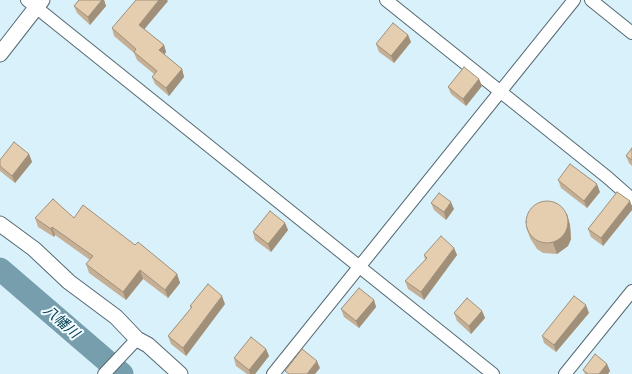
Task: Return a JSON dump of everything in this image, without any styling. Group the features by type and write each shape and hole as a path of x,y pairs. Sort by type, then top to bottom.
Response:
{"street":[{"path":"386,0 632,199"},
{"path":"273,374 574,0"},
{"path":"591,0 632,33"},
{"path":"0,54 35,2 359,267 493,374"},
{"path":"0,224 34,249 69,282 116,317 137,339 148,345 180,374"},
{"path":"564,374 632,292"},
{"path":"104,374 137,339"}],"building":[{"path":"79,0 102,0 88,17 74,6"},
{"path":"136,0 159,0 139,25 164,45 159,50 182,69 166,88 152,77 157,71 134,52 136,49 112,28"},
{"path":"393,23 408,35 391,56 376,44"},
{"path":"464,67 479,79 463,99 448,87"},
{"path":"14,142 29,154 12,176 0,166 0,160"},
{"path":"632,148 632,160 626,156"},
{"path":"570,164 597,184 584,201 558,180"},
{"path":"617,192 630,201 601,238 588,229"},
{"path":"439,193 451,202 444,212 431,203"},
{"path":"53,199 74,218 83,205 135,245 138,242 177,274 165,290 140,270 123,292 86,264 93,256 52,227 51,229 35,218"},
{"path":"547,201 562,207 568,222 562,237 547,243 532,237 526,222 532,207"},
{"path":"270,211 285,223 268,244 253,232"},
{"path":"441,236 454,248 421,292 405,281 427,258 424,255"},
{"path":"208,284 222,296 183,348 168,336 192,307 190,306"},
{"path":"359,288 374,300 356,321 341,309"},
{"path":"574,296 586,305 554,345 542,336"},
{"path":"467,298 482,311 469,326 454,313"},
{"path":"251,337 266,349 249,370 234,358"},
{"path":"302,349 317,361 307,374 289,374 285,371"},
{"path":"595,354 607,364 599,374 588,374 583,370"}],"waterway":[{"name":"八幡川","path":"0,269 122,374"}]}
